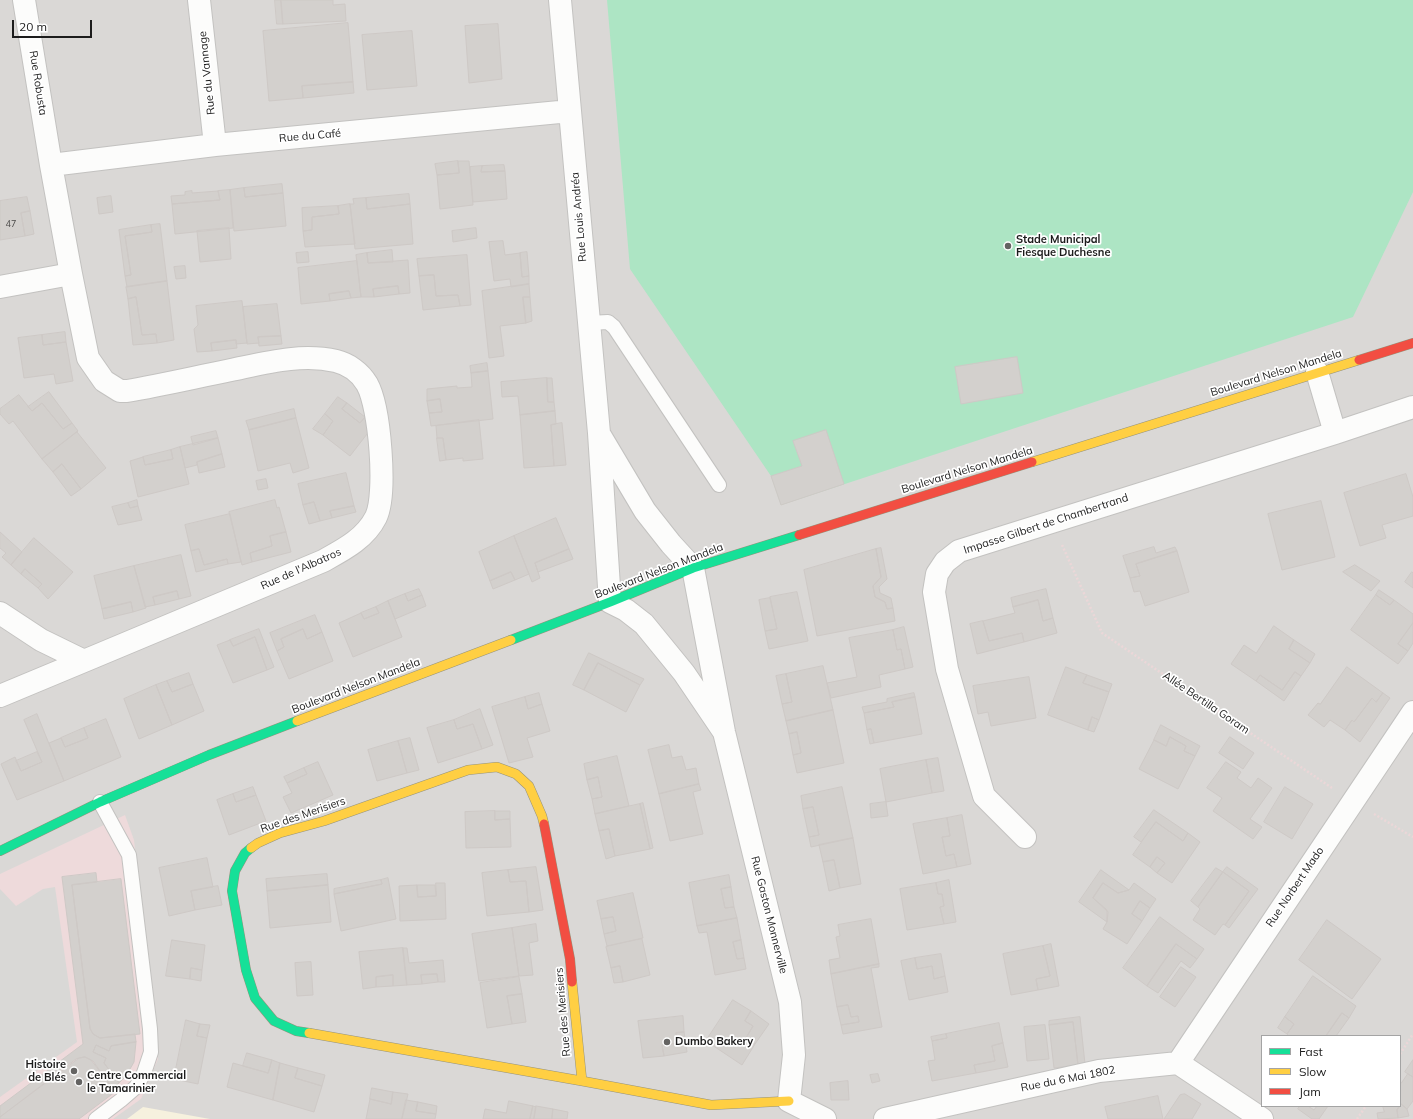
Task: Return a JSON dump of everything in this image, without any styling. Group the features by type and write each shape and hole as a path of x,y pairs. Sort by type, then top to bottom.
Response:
{"main road":[{"name":"Boulevard Nelson Mandela","path":"0,851 100,802 209,755 610,602 693,568 1413,343"},
{"name":"Rue des Merisiers","path":"582,1082 570,959 542,816 529,786 516,774 497,767 468,770 324,821 280,833 258,843 245,853 235,872 232,891 246,970 255,998 274,1021 296,1031 582,1082 711,1105 789,1100"}],"street":[{"name":"Rue Robusta","path":"24,0 51,165 71,274"},
{"name":"Rue du Vannage","path":"199,0 215,146"},
{"name":"Rue Louis Andréa","path":"560,0 599,433 610,602"},
{"name":"Rue du Café","path":"51,165 215,146 570,111"},
{"path":"0,287 71,274"},
{"name":"Rue de l'Albatros","path":"0,696 323,561 361,538 376,517 380,503 382,487 377,417 373,399 366,383 350,366 338,361 320,358 283,360 127,392 120,391 104,380 88,358 71,274"},
{"path":"1317,372 1335,433"},
{"name":"Impasse Gilbert de Chambertrand","path":"1025,837 984,796 947,669 934,592 937,574 945,562 959,551 1335,433 1413,406"},
{"name":"Rue Louis Andréa","path":"599,433 645,511 671,544 693,568"},
{"name":"Rue Gaston Monnerville","path":"693,568 724,732 790,1002 794,1055 789,1100"},
{"name":"Rue Gaston Monnerville","path":"610,602 626,610 644,624 684,673 724,732"},
{"path":"0,613 41,640 84,661"},
{"name":"Rue Norbert Mado","path":"1178,1063 1413,712"},
{"path":"1178,1063 1262,1119"},
{"name":"Rue du 6 Mai 1802","path":"885,1119 1099,1071 1178,1063"},
{"path":"789,1100 825,1119"}],"lane":[{"path":"589,323 608,322 614,327 719,485"},
{"path":"96,1119 136,1087 144,1073 151,1052 150,1029 129,855 100,802"}],"path":[{"name":"Allée Bertilla Goram","path":"1052,522 1102,633 1352,802 1413,837"},
{"path":"1401,1052 1413,1034"},
{"path":"1357,1119 1365,1107"}],"shaded area":[{"path":"0,0 1413,0 1413,1119 0,1119"},
{"path":"125,815 134,840 158,1059 141,1099 113,1119 0,1119 0,874"},
{"path":"55,887 77,1042 0,1097 0,889 16,906 43,889"},
{"path":"143,1107 210,1119 127,1119"}],"green space":[{"name":"Stade Municipal Fiesque Duchesne","path":"607,0 1413,0 1413,192 1353,317 781,505 771,476 630,269"}],"building":[{"path":"275,0 281,0 283,24 277,24"},
{"path":"281,0 333,0 333,5 345,4 346,21 283,24"},
{"path":"348,23 353,82 302,86 303,98 269,101 263,31"},
{"path":"498,24 502,79 469,83 465,26"},
{"path":"412,31 417,86 367,90 362,35"},
{"path":"353,82 354,93 303,98 302,86"},
{"path":"458,161 459,173 437,175 435,164"},
{"path":"458,161 469,161 473,205 440,209 437,175 459,173"},
{"path":"504,165 505,171 481,172 482,166"},
{"path":"482,166 481,172 505,171 507,199 473,202 470,167"},
{"path":"282,184 283,193 245,197 244,188"},
{"path":"244,188 245,197 283,193 286,226 234,231 230,190"},
{"path":"230,190 233,228 175,234 172,204 220,200 218,191"},
{"path":"192,191 192,193 218,191 220,200 172,204 171,196 185,195 185,192"},
{"path":"409,194 410,204 367,209 366,198"},
{"path":"111,196 113,212 99,214 97,198"},
{"path":"27,197 30,211 21,213 25,236 0,240 0,201"},
{"path":"366,198 367,209 410,204 413,244 355,249 350,204 354,204 353,199"},
{"path":"350,204 355,244 305,247 303,231 312,230 312,217 339,214 338,206"},
{"path":"338,206 339,214 312,217 312,230 303,231 302,208"},
{"path":"30,211 34,234 25,236 21,213"},
{"path":"160,224 167,281 127,287 125,276 131,275 125,236 152,232 151,225"},
{"path":"151,225 152,232 125,236 131,275 125,276 119,230"},
{"path":"229,228 231,259 200,262 197,231"},
{"path":"476,228 477,238 453,242 452,231"},
{"path":"503,241 505,255 520,253 522,277 529,276 529,284 511,287 510,279 494,281 489,242"},
{"path":"392,250 393,262 368,263 367,253"},
{"path":"308,252 309,262 297,263 296,253"},
{"path":"527,252 529,276 522,277 520,253"},
{"path":"367,253 368,263 408,260 410,293 399,294 398,286 373,289 374,297 361,297 356,255"},
{"path":"467,255 471,305 460,306 458,295 436,296 434,275 419,276 417,259"},
{"path":"357,261 361,297 351,298 349,291 329,294 330,301 301,304 298,268"},
{"path":"185,266 186,278 176,279 174,267"},
{"path":"434,275 436,296 458,295 460,306 423,310 419,276"},
{"path":"167,281 174,340 157,343 156,334 142,335 136,297 128,299 126,287"},
{"path":"529,284 530,297 523,297 526,323 500,326 504,356 489,358 482,291"},
{"path":"398,286 399,294 374,297 373,289"},
{"path":"349,291 351,298 330,301 329,294"},
{"path":"136,297 142,335 156,334 157,343 133,345 128,299"},
{"path":"523,297 530,297 532,321 526,323"},
{"path":"242,301 247,343 236,344 236,340 211,343 212,351 197,352 194,329 198,325 196,306"},
{"path":"277,304 281,336 258,337 259,343 247,344 243,307"},
{"path":"65,332 66,342 43,345 42,335"},
{"path":"42,335 43,345 66,342 73,381 56,384 54,374 24,378 18,338"},
{"path":"281,336 282,344 259,346 258,337"},
{"path":"236,340 237,348 212,351 211,343"},
{"path":"1017,357 1023,393 961,404 955,367"},
{"path":"487,363 488,371 471,373 470,366"},
{"path":"488,371 493,419 431,426 429,413 442,412 440,399 427,401 427,389 457,386 457,388 472,387 471,373"},
{"path":"547,378 552,378 554,402 548,402"},
{"path":"547,378 548,402 554,402 555,411 520,415 518,396 502,397 501,382"},
{"path":"49,392 72,423 63,429 42,403 32,411 28,407"},
{"path":"19,395 32,411 42,403 63,429 72,423 78,431 42,459 13,421 9,424 0,414 0,409"},
{"path":"338,397 347,403 342,409 360,423 365,417 374,425 350,456 323,435 333,421 325,414"},
{"path":"440,399 442,412 429,413 427,401"},
{"path":"347,403 365,417 360,423 342,409"},
{"path":"294,409 296,418 249,430 246,421"},
{"path":"555,411 556,424 551,425 554,466 524,468 520,415"},
{"path":"325,414 333,421 323,435 313,429"},
{"path":"296,418 309,468 293,473 290,463 258,471 249,430"},
{"path":"479,420 483,459 463,461 463,458 446,460 443,438 437,438 436,426"},
{"path":"562,423 566,465 554,466 551,425"},
{"path":"826,430 844,484 781,505 771,476 802,466 793,441"},
{"path":"216,431 218,438 193,445 191,437"},
{"path":"77,432 106,468 81,489 62,464 53,472 42,459"},
{"path":"218,438 222,454 197,462 197,465 185,468 180,447"},
{"path":"437,438 443,438 446,460 440,461"},
{"path":"180,447 189,484 138,497 130,461 143,457 145,465 173,459 171,450"},
{"path":"171,450 173,459 145,465 143,457"},
{"path":"222,454 225,467 199,473 197,462"},
{"path":"62,464 81,489 71,496 53,472"},
{"path":"346,473 354,506 330,511 332,518 320,521 314,502 303,505 298,484"},
{"path":"1406,474 1413,497 1413,516 1382,525 1386,538 1360,546 1344,493"},
{"path":"266,479 268,488 258,490 256,481"},
{"path":"137,500 138,506 130,508 128,503"},
{"path":"275,500 277,508 279,507 286,532 270,536 272,546 250,553 252,562 242,565 229,512"},
{"path":"1321,501 1335,557 1282,570 1268,514"},
{"path":"314,502 320,521 309,524 303,505"},
{"path":"128,503 130,508 138,506 142,520 118,525 112,507"},
{"path":"354,506 356,512 332,518 330,511"},
{"path":"230,514 241,562 228,564 227,559 204,565 199,549 191,551 185,525"},
{"path":"556,518 569,549 535,563 540,578 532,582 514,536"},
{"path":"0,532 22,552 11,565 2,557 6,553 0,548"},
{"path":"286,532 291,552 252,562 250,553 272,546 270,536"},
{"path":"514,536 529,574 515,580 511,572 490,581 479,552"},
{"path":"34,538 73,572 48,599 38,588 42,584 25,569 21,574 11,565"},
{"path":"1154,547 1156,553 1175,547 1177,551 1136,564 1140,576 1130,578 1123,556"},
{"path":"881,548 887,579 879,587 880,593 891,598 893,608 887,609 885,602 875,597 873,586 881,577 876,549"},
{"path":"199,549 204,565 227,559 228,564 196,572 191,551"},
{"path":"569,549 573,559 538,572 535,563"},
{"path":"876,549 881,577 873,586 875,597 885,602 887,609 893,608 895,621 817,636 804,570"},
{"path":"1177,551 1189,592 1145,606 1140,591 1134,592 1130,578 1140,576 1136,564"},
{"path":"181,555 191,596 179,599 177,591 153,597 155,605 145,607 134,566"},
{"path":"1355,565 1380,581 1371,591 1343,572"},
{"path":"134,566 146,608 133,612 131,602 102,609 94,576"},
{"path":"25,569 42,584 38,588 21,574"},
{"path":"511,572 515,580 493,589 490,581"},
{"path":"1412,572 1413,573 1413,588 1405,582"},
{"path":"419,589 422,595 408,601 405,594"},
{"path":"1046,589 1053,618 1043,621 1038,600 1013,607 1011,598"},
{"path":"1379,590 1394,600 1390,605 1376,595"},
{"path":"177,591 179,599 155,605 153,597"},
{"path":"797,592 808,641 769,649 765,631 777,629 770,597"},
{"path":"405,594 408,601 422,595 426,606 395,619 388,601"},
{"path":"1376,595 1390,605 1394,600 1413,614 1413,623 1398,644 1408,651 1398,664 1351,630"},
{"path":"770,598 777,629 765,631 759,600"},
{"path":"1038,600 1043,621 1053,618 1057,633 1024,642 1022,633 989,641 983,621 1015,613 1013,607"},
{"path":"388,601 402,637 353,657 339,623 361,613 364,619 379,613 376,607"},
{"path":"131,602 133,612 104,619 102,609"},
{"path":"376,607 379,613 364,619 361,613"},
{"path":"315,615 322,632 307,639 303,629 281,639 284,647 277,651 270,633"},
{"path":"983,621 989,641 1022,633 1024,642 977,654 970,624"},
{"path":"1413,623 1413,643 1408,651 1398,644"},
{"path":"1274,626 1294,640 1289,649 1310,663 1301,676 1295,672 1282,690 1260,675 1256,681 1231,664 1244,645 1256,653"},
{"path":"904,627 913,667 905,669 901,649 897,650 893,630"},
{"path":"259,629 274,667 267,670 255,637 233,646 230,640"},
{"path":"303,629 307,639 322,632 333,661 289,679 277,651 284,647 281,639"},
{"path":"893,630 897,650 901,649 905,669 879,675 881,687 831,698 827,683 857,677 849,638"},
{"path":"255,637 267,670 233,683 217,645 230,640 233,646"},
{"path":"1294,640 1315,654 1310,663 1289,649"},
{"path":"589,653 644,679 640,685 598,663 584,690 573,685"},
{"path":"598,663 640,685 626,712 584,690"},
{"path":"823,666 833,710 786,721 782,704 792,702 786,674"},
{"path":"1066,667 1087,675 1083,683 1109,692 1099,720 1092,717 1088,730 1048,715"},
{"path":"1347,667 1383,693 1376,702 1372,698 1354,722 1352,720 1345,730 1330,720 1324,727 1308,715 1318,703 1320,704"},
{"path":"1295,672 1301,676 1284,701 1256,681 1260,675 1282,690"},
{"path":"189,673 193,684 172,692 167,681"},
{"path":"786,674 792,702 782,704 776,676"},
{"path":"1087,675 1112,684 1109,692 1083,683"},
{"path":"1029,677 1036,718 991,726 988,712 978,714 973,686"},
{"path":"167,681 172,692 193,684 204,711 172,725 156,685"},
{"path":"156,685 172,725 139,739 124,699"},
{"path":"539,693 542,704 528,709 525,697"},
{"path":"914,693 915,697 892,702 894,707 864,713 862,707 887,702 887,699"},
{"path":"1383,693 1390,698 1360,742 1345,730 1352,720 1354,722 1372,698 1376,702"},
{"path":"525,697 528,709 542,704 550,731 527,738 533,757 509,763 492,707"},
{"path":"915,697 922,734 874,743 871,729 867,730 864,713 894,707 892,702"},
{"path":"480,709 493,745 482,749 473,724 457,729 454,720"},
{"path":"833,710 844,763 797,773 793,755 801,753 797,732 789,734 786,721"},
{"path":"37,714 64,781 17,800 1,764 15,757 21,771 42,762 24,720"},
{"path":"1092,717 1099,720 1094,732 1088,730"},
{"path":"106,719 121,757 64,781 49,743 61,738 65,747 88,738 84,728"},
{"path":"454,720 457,729 473,724 482,749 438,763 427,728"},
{"path":"1161,725 1200,746 1195,756 1184,751 1186,746 1170,737 1166,746 1154,740"},
{"path":"84,728 88,738 65,747 61,738"},
{"path":"871,729 874,743 870,744 867,730"},
{"path":"797,732 801,753 793,755 789,734"},
{"path":"1170,737 1186,746 1184,751 1195,756 1178,789 1139,769 1154,740 1166,746"},
{"path":"1230,737 1254,753 1243,769 1219,753"},
{"path":"410,738 419,770 407,773 398,741"},
{"path":"398,741 407,773 377,781 368,750"},
{"path":"669,745 672,758 682,756 686,770 696,768 699,784 659,794 648,750"},
{"path":"37,752 42,762 21,771 16,761"},
{"path":"617,756 629,806 595,814 592,799 602,797 598,777 587,780 584,764"},
{"path":"938,758 944,791 932,793 926,760"},
{"path":"926,760 932,793 886,802 880,769"},
{"path":"318,762 333,795 291,813 283,797 292,793 287,783 307,774 304,768"},
{"path":"1226,762 1241,772 1237,778 1251,788 1258,778 1272,788 1250,819 1262,827 1253,839 1213,811 1222,798 1207,788"},
{"path":"304,768 307,774 287,783 284,777"},
{"path":"598,777 602,797 592,799 587,780"},
{"path":"699,784 701,790 693,792 703,834 670,841 659,794"},
{"path":"253,787 256,795 236,802 233,794"},
{"path":"842,787 853,838 811,847 809,837 819,835 813,807 803,809 801,796"},
{"path":"1285,787 1313,804 1292,839 1264,822"},
{"path":"233,794 236,802 256,795 266,821 229,835 217,800"},
{"path":"886,802 888,816 871,818 870,804"},
{"path":"643,803 653,848 650,849 640,804"},
{"path":"640,804 650,849 615,856 609,829 599,831 595,814"},
{"path":"813,807 819,835 809,837 803,809"},
{"path":"1154,810 1188,833 1183,841 1156,822 1141,842 1134,837"},
{"path":"495,811 510,811 510,819 495,820"},
{"path":"495,811 495,820 510,819 511,847 466,848 465,812"},
{"path":"962,815 971,864 957,867 954,854 946,856 942,837 950,836 947,818"},
{"path":"947,818 950,836 942,837 946,856 954,854 957,867 923,874 913,824"},
{"path":"1156,822 1183,841 1188,833 1200,842 1172,883 1157,873 1165,863 1157,857 1150,867 1133,855"},
{"path":"609,829 615,856 606,859 599,831"},
{"path":"853,838 861,884 840,888 834,860 823,862 819,845"},
{"path":"1157,857 1165,863 1157,873 1150,867"},
{"path":"207,858 213,887 191,891 195,910 169,916 159,868"},
{"path":"834,860 840,888 829,891 823,862"},
{"path":"536,867 543,910 529,912 526,881 510,882 508,870"},
{"path":"1227,867 1258,889 1229,928 1225,925 1249,891 1223,872"},
{"path":"1216,868 1223,872 1198,907 1191,901"},
{"path":"508,870 510,882 526,881 529,912 487,916 482,873"},
{"path":"1101,870 1129,890 1118,893 1103,883 1093,898 1107,911 1107,922 1079,902"},
{"path":"1223,872 1249,891 1225,925 1223,924 1215,935 1193,920 1200,909 1198,907"},
{"path":"96,873 97,882 72,885 90,1029 93,1034 100,1038 135,1034 136,1042 111,1046 109,1051 96,1045 93,1052 106,1058 104,1063 119,1083 113,1088 91,1060 85,1057 79,1058 0,1117 0,1106 83,1044 62,877"},
{"path":"327,874 328,885 267,891 266,879"},
{"path":"729,875 731,887 721,889 725,908 734,907 737,918 697,926 689,883"},
{"path":"388,878 396,919 341,931 334,894 382,884 381,880"},
{"path":"121,879 140,1034 100,1038 93,1034 90,1028 72,885"},
{"path":"381,880 382,884 334,894 334,889"},
{"path":"949,880 956,922 944,924 940,907 944,906 942,894 938,894 936,883"},
{"path":"436,883 445,883 446,919 400,921 399,886 417,885 418,897 436,896"},
{"path":"936,883 938,894 942,894 944,906 940,907 944,924 907,930 900,889"},
{"path":"1103,883 1118,893 1129,890 1134,883 1156,899 1150,908 1140,901 1132,914 1142,921 1127,944 1103,929 1107,922 1108,912 1093,898"},
{"path":"328,885 331,922 270,928 267,891"},
{"path":"417,885 435,885 436,896 418,897"},
{"path":"218,886 222,905 195,910 191,891"},
{"path":"731,887 734,907 725,908 721,889"},
{"path":"633,893 643,938 607,946 604,934 616,931 613,917 601,919 597,901"},
{"path":"1140,901 1150,908 1142,921 1132,914"},
{"path":"613,917 616,931 604,934 601,919"},
{"path":"1160,917 1204,949 1197,959 1176,944 1147,986 1123,968"},
{"path":"737,918 741,940 733,942 737,959 744,958 746,969 715,975 707,932 699,933 697,926"},
{"path":"871,919 879,964 831,974 829,960 840,958 836,937 840,936 838,925"},
{"path":"1327,920 1381,959 1352,999 1299,960"},
{"path":"536,924 538,941 529,943 533,975 519,976 512,928"},
{"path":"512,928 519,976 479,981 472,934"},
{"path":"642,939 650,975 623,982 620,966 611,968 606,947"},
{"path":"172,940 205,945 202,970 191,968 190,979 166,976"},
{"path":"741,940 744,958 737,959 733,942"},
{"path":"1051,944 1059,986 1038,990 1036,979 1050,976 1043,946"},
{"path":"1176,944 1197,959 1190,968 1181,961 1158,993 1147,986"},
{"path":"1043,946 1050,976 1036,979 1038,990 1011,995 1003,954"},
{"path":"403,948 407,948 409,963 443,960 445,982 438,982 437,974 421,975 422,984 407,985"},
{"path":"403,948 407,985 393,986 393,975 376,977 376,987 363,989 359,952"},
{"path":"941,954 945,976 934,979 932,966 917,969 915,958"},
{"path":"915,958 917,969 932,966 934,979 945,976 948,992 909,1000 901,961"},
{"path":"311,962 313,995 297,996 295,963"},
{"path":"879,964 879,967 871,968 882,1027 843,1034 841,1025 859,1022 858,1016 851,1017 848,1005 837,1007 831,974"},
{"path":"620,966 623,982 614,983 611,968"},
{"path":"1181,967 1196,977 1175,1007 1160,997"},
{"path":"191,968 202,970 201,981 190,979"},
{"path":"437,974 438,982 422,984 421,975"},
{"path":"393,975 393,986 376,987 376,977"},
{"path":"1313,976 1356,1006 1349,1018 1342,1013 1327,1035 1288,1035 1287,1034 1294,1024 1285,1017"},
{"path":"519,977 522,994 507,996 512,1024 487,1028 480,983"},
{"path":"522,994 526,1022 512,1024 507,996"},
{"path":"733,1000 751,1011 745,1021 753,1026 746,1038 755,1044 742,1065 706,1041"},
{"path":"848,1005 851,1017 858,1016 859,1022 841,1025 837,1007"},
{"path":"751,1011 769,1024 755,1044 746,1038 753,1026 745,1021"},
{"path":"1342,1013 1349,1018 1337,1035 1327,1035"},
{"path":"683,1016 684,1032 676,1033 678,1043 662,1045 664,1056 643,1058 638,1021"},
{"path":"1080,1017 1085,1064 1078,1065 1073,1022 1049,1025 1049,1021"},
{"path":"1285,1017 1294,1024 1287,1034 1278,1028"},
{"path":"186,1020 200,1024 197,1036 207,1038 198,1084 174,1079"},
{"path":"1073,1022 1078,1065 1054,1068 1049,1025"},
{"path":"999,1023 1003,1043 992,1046 995,1061 974,1065 976,1073 932,1081 928,1061 935,1060 932,1041 947,1038 946,1034"},
{"path":"200,1024 210,1025 207,1038 197,1036"},
{"path":"1045,1025 1049,1059 1027,1061 1024,1027"},
{"path":"684,1032 687,1052 664,1056 662,1045 678,1043 676,1033"},
{"path":"946,1034 947,1038 932,1041 931,1037"},
{"path":"136,1042 134,1062 126,1076 119,1083 104,1063 106,1058 93,1052 96,1045 109,1051 111,1046"},
{"path":"1003,1043 1008,1067 976,1073 974,1065 995,1061 992,1046"},
{"path":"247,1053 272,1060 268,1073 243,1066"},
{"path":"85,1057 93,1061 115,1092 79,1119 0,1119 0,1117 76,1059"},
{"path":"272,1060 280,1063 273,1100 227,1087 233,1063 268,1073"},
{"path":"1413,1060 1413,1077 1405,1072"},
{"path":"280,1063 298,1068 295,1078 322,1086 314,1112 273,1100"},
{"path":"298,1068 325,1075 322,1086 295,1078"},
{"path":"878,1074 880,1081 872,1083 870,1075"},
{"path":"1408,1074 1413,1077 1413,1101 1407,1109 1401,1104 1401,1083"},
{"path":"848,1081 849,1100 831,1100 830,1083"},
{"path":"372,1088 393,1092 391,1104 370,1099"},
{"path":"393,1092 408,1094 402,1119 366,1119 370,1099 391,1104"},
{"path":"1185,1094 1201,1104 1192,1119 1164,1119 1180,1095"},
{"path":"1158,1096 1163,1119 1108,1119 1105,1107"},
{"path":"406,1100 418,1102 416,1111 436,1114 435,1119 402,1119"},
{"path":"509,1101 533,1106 530,1119 483,1119 485,1109 506,1113"},
{"path":"418,1102 437,1106 436,1114 416,1111"},
{"path":"1401,1104 1407,1109 1409,1116 1398,1118 1397,1110 1401,1107"},
{"path":"533,1106 536,1107 534,1119 530,1119"},
{"path":"536,1106 553,1109 552,1119 534,1119"},
{"path":"1299,1107 1310,1107 1314,1110 1316,1107 1327,1107 1319,1119 1312,1119 1298,1109"},
{"path":"1383,1107 1399,1107 1397,1110 1398,1118 1378,1119 1377,1113 1384,1112"},
{"path":"553,1109 568,1112 567,1119 552,1119"}],"traffic: fast":[{"path":"511,640 693,568 799,535"},
{"path":"0,851 100,802 209,755 297,721"},
{"path":"251,848 245,853 235,871 232,891 246,970 255,998 274,1021 296,1031 309,1033"}],"traffic: slow":[{"path":"1032,462 1359,360"},
{"path":"297,721 511,640"},
{"path":"251,848 258,843 280,833 324,821 468,770 497,767 516,774 529,786 544,824"},
{"path":"572,982 582,1081 711,1105 789,1101"},
{"path":"309,1033 582,1081"}],"traffic: jam":[{"path":"1359,360 1413,343"},
{"path":"799,535 1032,462"},
{"path":"544,824 570,959 572,982"}],"place":[{"name":"Stade Municipal Fiesque Duchesne","path":"1008,246"},
{"name":"Dumbo Bakery","path":"667,1042"},
{"name":"Histoire de Blés","path":"74,1071"},
{"name":"Centre Commercial le Tamarinier","path":"79,1082"}]}
